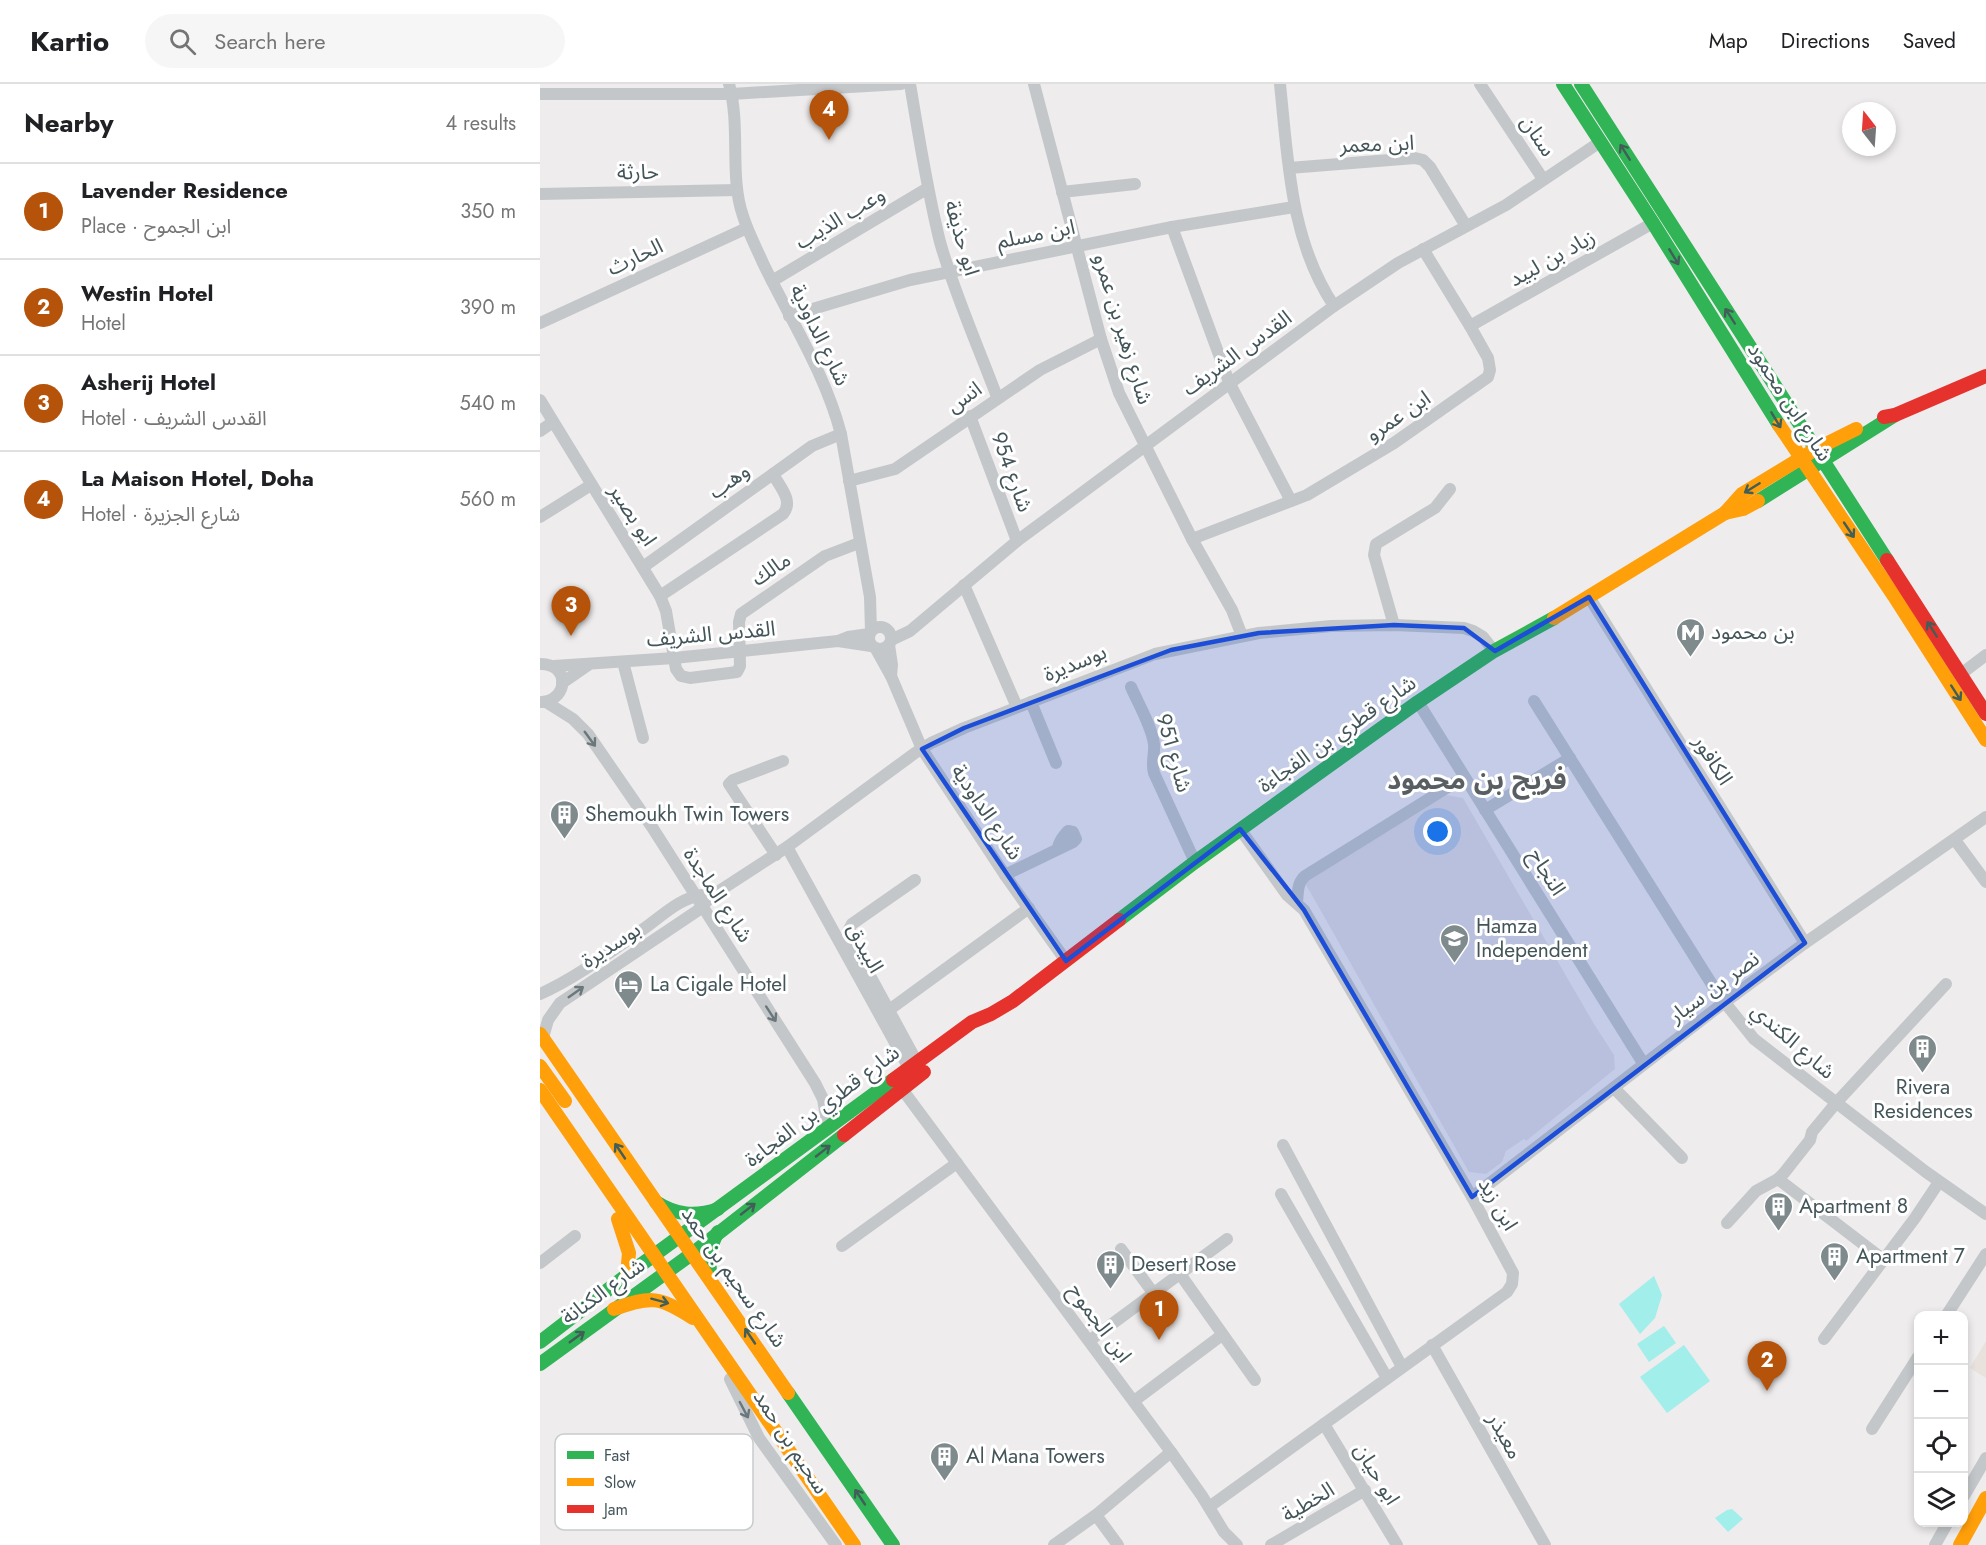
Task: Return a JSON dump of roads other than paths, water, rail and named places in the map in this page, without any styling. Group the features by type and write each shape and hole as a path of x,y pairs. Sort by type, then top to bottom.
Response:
{"main road":[{"name":"شارع ابن محمود","path":"1563,84 1804,464 1894,596 1986,740"},
{"name":"شارع ابن محمود","path":"1581,84 1986,714"},
{"name":"شارع قطري بن الفجاءة","path":"681,1236 972,1022 1013,1001 1195,862 1418,702 1494,651 1589,597 1725,513 1749,506 1804,464 1877,419 1895,415 1986,376"},
{"name":"شارع قطري بن الفجاءة","path":"1820,455 1876,428 1895,415"},
{"path":"1841,487 1847,457 1853,448 1876,428"},
{"name":"شارع قطري بن الفجاءة","path":"693,1253 982,1025 991,1014"},
{"name":"شارع سحيم بن حمد","path":"541,1036 893,1545"},
{"path":"540,1066 574,1114"},
{"path":"540,1090 854,1545"},
{"path":"614,1197 616,1211 629,1248 630,1264 627,1275"},
{"path":"652,1199 669,1209 687,1215 703,1214 718,1209"},
{"path":"711,1280 709,1252 718,1232"},
{"name":"شارع الكنانة","path":"540,1342 654,1256 663,1242 681,1236"},
{"path":"663,1242 678,1253 693,1253"},
{"path":"654,1256 669,1252 684,1267"},
{"name":"شارع الكنانة","path":"540,1364 665,1272 684,1267 693,1253"},
{"path":"614,1309 635,1301 656,1299 669,1303 702,1324"},
{"path":"1968,1504 1986,1497"},
{"path":"1960,1545 1986,1497"}],"street":[{"path":"540,94 902,84"},
{"name":"ابو حذيفة","path":"910,84 928,188 949,271 997,397"},
{"name":"شارع زهير بن عمرو","path":"1034,84 1101,339 1119,393 1144,447 1232,610 1242,636"},
{"path":"1280,84 1294,207 1310,257 1321,284 1334,306"},
{"name":"سنان","path":"1480,84 1544,179"},
{"name":"شارع الداودية","path":"730,89 735,122 737,190 741,211 772,281 824,382 842,434 859,543 870,597 891,676 922,749 1005,875 1066,961"},
{"name":"القدس الشريف","path":"545,662 588,665 901,637 1017,541 1334,306 1422,249 1506,205 1600,142"},
{"name":"ابن معمر","path":"1289,168 1414,158 1423,160 1430,167 1467,226"},
{"path":"1062,192 1135,184"},
{"name":"وعب الذيب","path":"772,281 928,188"},
{"name":"حارثة","path":"540,194 737,190"},
{"name":"ابن مسلم","path":"789,316 860,293 949,271 1172,227 1294,207"},
{"name":"زياد بن لبيد","path":"1470,326 1653,223"},
{"path":"1172,227 1229,382 1291,501"},
{"name":"الحارث","path":"540,323 747,228"},
{"name":"ابن عمرو","path":"1192,539 1307,495 1358,466 1488,377 1489,364 1470,326 1422,249"},
{"name":"انس","path":"849,481 895,469 997,397 1058,359 1101,339"},
{"name":"ابو بصير","path":"540,400 660,596 666,612 674,658"},
{"name":"شارع 954","path":"970,416 1017,541"},
{"path":"540,431 554,422"},
{"name":"وهب","path":"643,567 812,446 842,434"},
{"path":"660,596 788,509 788,499 773,474"},
{"path":"540,517 591,485"},
{"path":"1394,625 1374,555 1376,544 1435,508 1450,489"},
{"name":"مالك","path":"741,652 739,622 741,614 825,556 859,543"},
{"path":"964,585 1017,707"},
{"name":"الكافور","path":"1589,597 1804,943"},
{"name":"بوسديرة","path":"540,994 594,962 681,902 699,901 714,895 776,855 922,749 964,728 1155,654 1242,636 1331,626 1394,625 1464,628 1483,637 1494,651"},
{"path":"674,658 678,673 685,678 720,675 737,672 741,652"},
{"path":"1961,674 1986,655"},
{"path":"545,662 561,675 562,683"},
{"path":"623,662 643,738"},
{"name":"القدس الشريف","path":"542,702 559,693 562,683 588,665"},
{"name":"شارع 951","path":"1131,687 1153,739 1154,773 1195,862"},
{"name":"شارع الكندي","path":"1534,701 1724,1003 1754,1039 1943,1184 1986,1214"},
{"name":"شارع الماجدة","path":"542,702 573,719 588,735 699,901 815,1083 823,1099 828,1129"},
{"path":"1031,702 1056,763"},
{"name":"النجاح","path":"1418,702 1643,1063"},
{"path":"1485,810 1570,758"},
{"path":"776,855 729,784 733,780 783,761"},
{"path":"1297,903 1300,880 1305,876 1464,777"},
{"name":"نصر بن سيار","path":"1472,1197 1643,1063 1804,943 1986,817"},
{"name":"ابن زيد","path":"1209,1508 1507,1292 1512,1284 1513,1273 1472,1197 1304,910 1287,895 1240,830"},
{"path":"1955,840 1986,882"},
{"name":"البيدق","path":"787,847 913,1065"},
{"path":"1005,875 1058,849"},
{"path":"913,1065 889,1010 848,931 852,924 915,880"},
{"name":"بوسديرة","path":"541,1036 548,1020 560,1003 660,936 699,901"},
{"path":"889,1010 1029,908"},
{"path":"656,920 662,925 660,936"},
{"path":"594,962 594,968 602,974"},
{"path":"1727,1223 1756,1191 1778,1179 1810,1140 1819,1134 1839,1105 1946,984"},
{"path":"1614,1088 1682,1158"},
{"name":"ابن الجموح","path":"902,1089 1134,1401 1209,1508"},
{"path":"1283,1145 1384,1332 1405,1365"},
{"path":"842,1246 957,1163"},
{"path":"1778,1179 1884,1260"},
{"path":"1824,1339 1915,1218 1932,1206 1943,1184"},
{"path":"1281,1194 1387,1378"},
{"path":"540,1263 575,1236"},
{"path":"1089,1341 1227,1239"},
{"path":"1121,1250 1154,1294"},
{"path":"1949,1311 1986,1254"},
{"path":"1180,1274 1255,1380"},
{"path":"1134,1401 1222,1335"},
{"name":"معيذر","path":"1432,1345 1545,1545"},
{"name":"سحيم بن حمد","path":"725,1355 733,1386 759,1438 836,1545"},
{"path":"1872,1429 1914,1364"},
{"name":"ابو حيان","path":"1324,1424 1397,1545"},
{"path":"1054,1545 1096,1515 1171,1452"},
{"path":"1968,1489 1986,1458"},
{"name":"الخطية","path":"1271,1545 1365,1490"},
{"path":"1209,1508 1224,1532 1237,1545"},
{"path":"1096,1515 1118,1545"},
{"path":"1935,1545 1945,1527"}],"water":[{"path":"1654,1276 1662,1295 1655,1318 1640,1334 1619,1304"},
{"path":"1664,1326 1676,1343 1649,1362 1637,1344"},
{"path":"1684,1345 1710,1381 1667,1413 1640,1377"},
{"path":"1732,1509 1743,1519 1728,1532 1715,1518"}],"place":[{"name":"La Maison Hotel, Doha","path":"829,140"},
{"name":"Asherij Hotel","path":"571,636"},
{"name":"بن محمود","path":"1690,658"},
{"name":"Shemoukh Twin Towers","path":"564,840"},
{"name":"Hamza Independent","path":"1455,964"},
{"name":"La Cigale Hotel","path":"629,1010"},
{"name":"Rivera Residences","path":"1923,1074"},
{"name":"Apartment 8","path":"1778,1232"},
{"name":"Apartment 7","path":"1835,1282"},
{"name":"Desert Rose","path":"1110,1290"},
{"name":"Lavender Residence","path":"1159,1340"},
{"name":"Westin Hotel","path":"1767,1391"},
{"name":"Al Mana Towers","path":"945,1482"}],"district":[{"name":"فريج بن محمود","path":"1477,779"}]}
